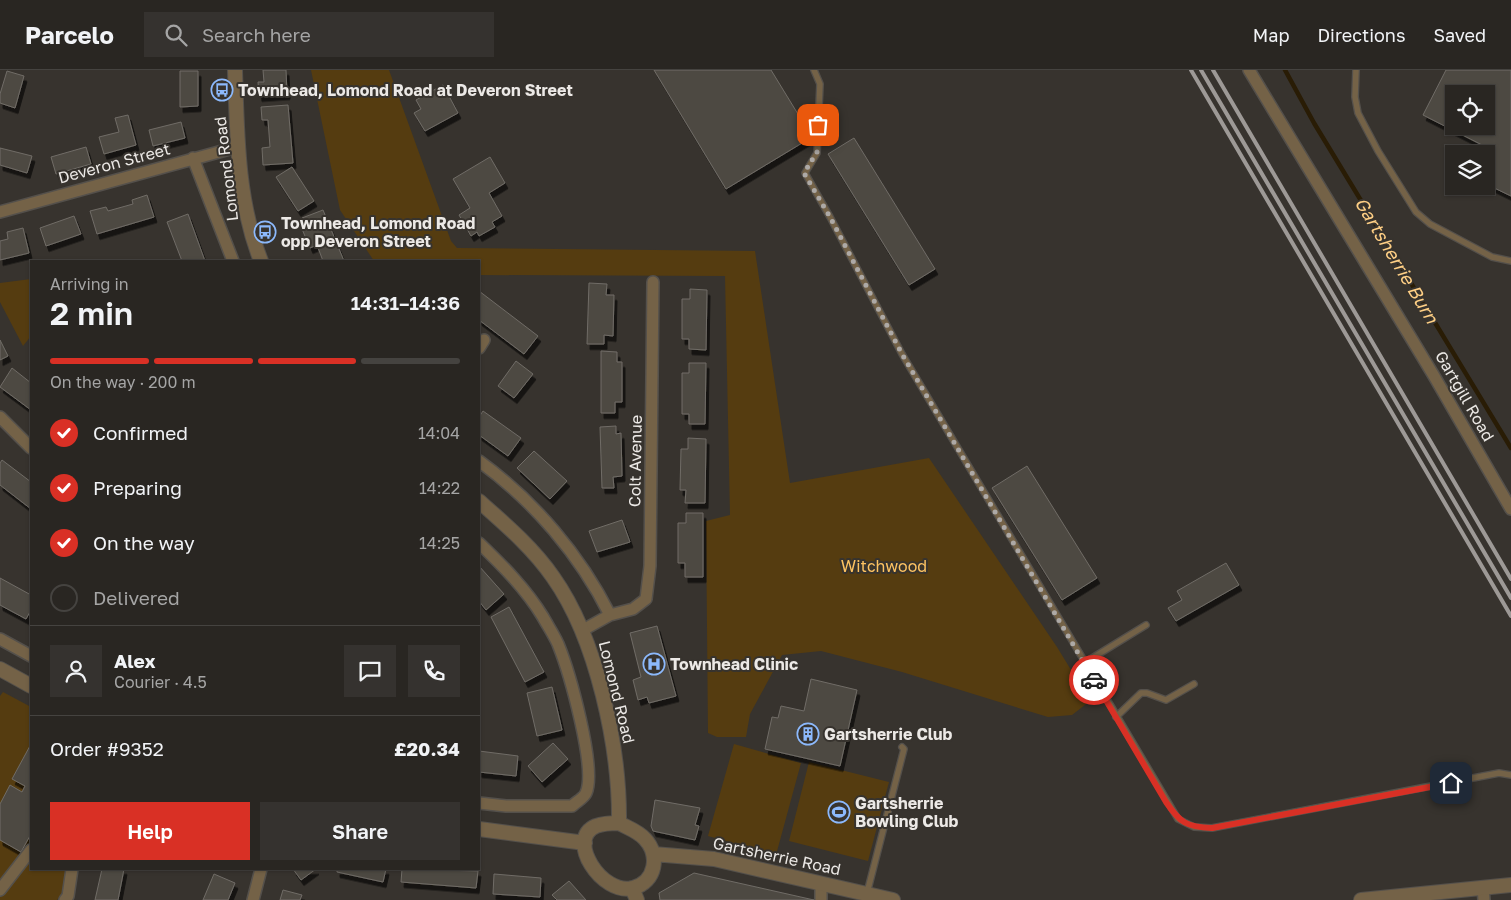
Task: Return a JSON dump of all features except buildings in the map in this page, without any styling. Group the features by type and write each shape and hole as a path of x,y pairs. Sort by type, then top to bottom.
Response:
{"street":[{"name":"Lomond Road","path":"235,70 237,147 244,201 261,260"},
{"name":"Gartgill Road","path":"1249,70 1434,376 1511,508"},
{"name":"Deveron Street","path":"0,212 237,147"},
{"name":"Lomond Road","path":"193,158 233,260"},
{"name":"Colt Avenue","path":"610,616 634,609 646,599 650,566 653,282"},
{"path":"0,417 30,447"},
{"name":"Lomond Road","path":"480,462 539,515 564,542 583,567 610,616 583,630"},
{"name":"Lomond Road","path":"480,502 504,523 553,576 583,630 610,722 616,763 619,823"},
{"path":"480,544 513,575 543,616 558,644 580,716 587,766 586,793 572,806 506,806 480,803"},
{"path":"0,639 30,655"},
{"path":"0,669 30,685"},
{"path":"619,823 637,832 645,839 655,860 651,875 635,894 602,879 590,864 585,843 589,832 595,826 619,823"},
{"path":"480,829 585,843"},
{"path":"0,890 30,851"},
{"name":"Gartsherrie Road","path":"653,854 714,859 893,900"},
{"path":"65,900 68,896 72,870"},
{"path":"253,900 261,870"},
{"path":"821,883 821,900"},
{"path":"1361,900 1484,894 1511,885"}],"lane":[{"path":"814,70 820,84 817,152 804,173 830,217 902,354 1178,820 1194,828 1212,828 1499,773 1511,775"},
{"path":"1356,70 1355,97 1358,113 1378,151 1416,212 1430,224 1492,257 1511,261"},
{"path":"1084,663 1146,625"},
{"path":"1116,717 1141,694 1147,692 1166,700 1194,684"},
{"path":"867,893 904,749 902,746"}],"green space":[{"name":"Witchwood","path":"311,70 389,70 451,241 457,248 755,251 790,483 929,458 1057,647 1090,701 1072,715 1048,717 902,672 821,651 782,655 750,714 746,737 717,737 708,733 706,521 730,515 725,276 480,275 480,260 373,260 340,210"},
{"path":"30,279 30,337 23,346 0,302 0,283"},
{"path":"3,692 30,706 30,870 68,870 65,889 57,900 0,900 0,696"},
{"path":"734,744 801,763 776,855 708,836"},
{"name":"Gartsherrie Bowling Club","path":"809,762 889,782 868,861 789,841"}],"waterway":[{"name":"Gartsherrie Burn","path":"1285,70 1314,123 1511,448"}],"railway":[{"path":"1191,70 1511,616"},
{"path":"1201,70 1511,598"},
{"path":"1213,70 1511,579"}],"way so far":[{"path":"818,125 817,152 804,173 830,217 902,354 1094,680"}],"place":[{"name":"Townhead, Lomond Road at Deveron Street","path":"222,90"},
{"name":"Townhead, Lomond Road opp Deveron Street","path":"265,232"},
{"name":"Townhead Clinic","path":"654,664"},
{"name":"Gartsherrie Club","path":"808,734"},
{"name":"Gartsherrie Bowling Club","path":"839,812"}],"route":[{"path":"1094,680 1178,820 1194,828 1212,828 1451,783"}]}
